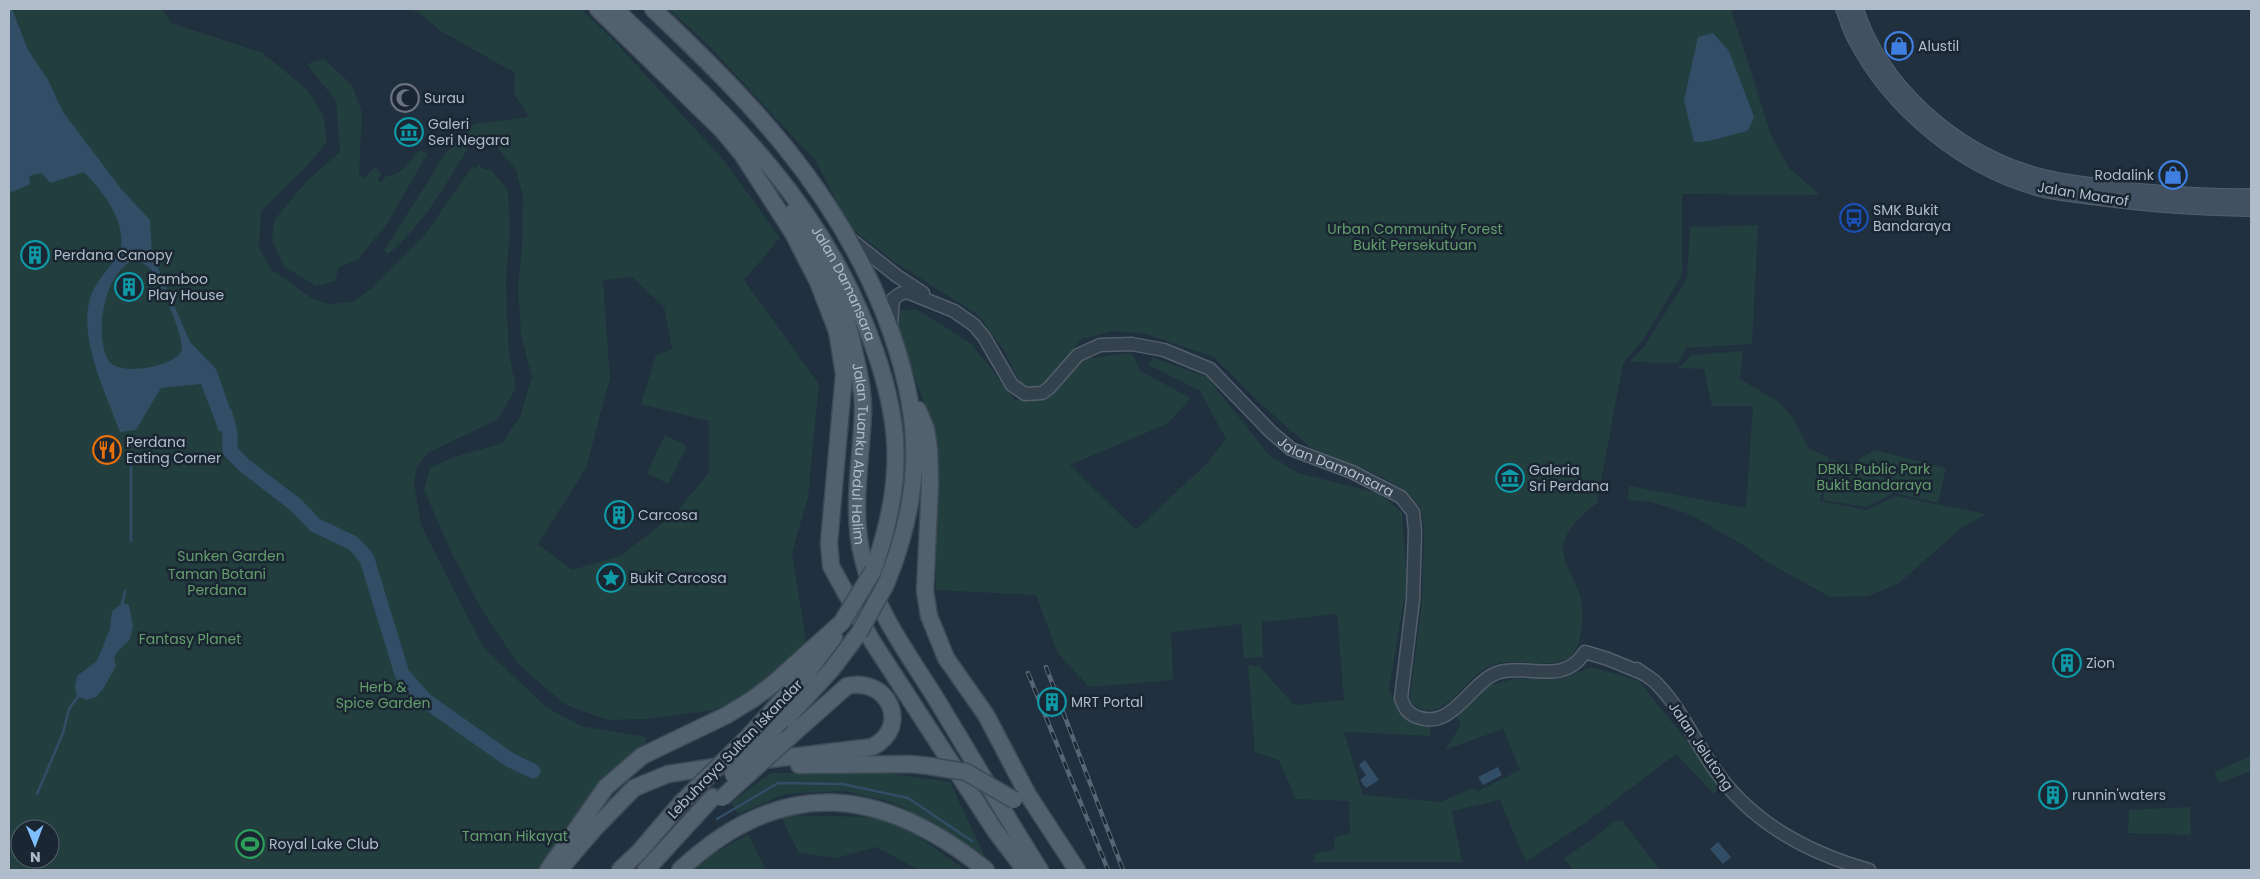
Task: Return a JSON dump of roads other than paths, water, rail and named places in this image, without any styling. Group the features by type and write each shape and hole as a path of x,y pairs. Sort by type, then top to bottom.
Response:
{"main road":[{"path":"598,9 722,130 742,154 789,226 818,282 837,331 844,374 829,543 831,566 872,640 996,832 1025,870"},
{"name":"Jalan Damansara","path":"615,9 720,110 774,170 818,230 852,290 887,384 896,435 895,482 889,518 873,571 842,622"},
{"name":"Jalan Damansara","path":"653,9 717,69 748,102 802,166 849,238 868,275 894,338 906,375 913,418 915,474 906,527 897,558 886,584 859,633"},
{"name":"Jalan Maarof","path":"1843,9 1853,36 1888,88 1909,112 1935,134 1979,164 2025,184 2062,193 2131,202 2251,209"},
{"name":"Jalan Maarof","path":"1856,9 1862,29 1879,58 1916,104 1933,120 1984,154 2028,173 2064,182 2140,192 2251,196"},
{"name":"Jalan Tuanku Abdul Halim","path":"660,53 740,142 774,186 806,232 838,292 849,322 862,386 863,408 856,508 858,537 880,609 1040,870"},
{"path":"906,375 926,429 929,450 930,483 925,592 930,616 946,658 986,715 1028,795 1077,870"},
{"path":"548,870 606,787 642,756 728,715 753,699 772,685 842,622"},
{"name":"Lebuhraya Sultan Iskandar","path":"620,870 639,852 681,803 750,735 809,670 827,648 842,622"},
{"name":"Lebuhraya Sultan Iskandar","path":"646,870 668,845 717,798 832,669 859,633"},
{"path":"559,870 595,828 634,788 668,774 695,769 872,747 879,743 890,731 892,722 891,706 884,696 875,689 859,684 847,686 794,733 717,798"},
{"path":"695,769 798,765 911,764 966,772 1014,800 1050,829"},
{"path":"680,870 701,851 728,832 754,819 783,808 826,802 862,805 894,814 934,833 986,870"},
{"path":"566,870 595,828"}],"street":[{"name":"Jalan Damansara","path":"849,238 897,276 965,318 981,332 1012,385 1025,394 1042,393 1049,388 1078,355 1100,345 1132,344 1164,350 1210,369 1271,432 1291,449 1352,472 1401,498 1413,512 1416,531 1413,600 1400,698 1404,708 1412,715 1431,720 1442,716 1463,702 1487,677 1500,672 1556,671 1569,668 1583,653"},
{"name":"Jalan Damansara","path":"894,338 891,311 893,300 900,294 907,292 940,304"},
{"name":"Jalan Jelutong","path":"1583,653 1596,661 1622,664 1642,673"},
{"name":"Jalan Jelutong","path":"1583,653 1624,659 1657,684 1679,711 1710,764 1733,793 1765,823 1819,854 1868,870"}],"water":[{"path":"9,9 12,9 28,50 48,80 63,112 122,190 150,220 152,254 190,342 216,369 236,425 230,433 219,431 201,384 161,388 136,430 120,432 95,365 88,329 88,311 91,295 119,253 121,231 118,220 99,188 84,172 50,183 42,173 29,176 30,184 12,192 9,191","holes":["133,260 144,264 156,277 177,325 182,346 181,352 167,362 157,366 133,369 113,365 108,360 102,335 104,305 109,291 123,267"]},
{"path":"1713,33 1729,51 1754,117 1748,131 1714,140 1694,142 1684,100 1698,37"},
{"path":"123,603 129,605 133,626 130,639 117,652 114,658 116,666 103,689 96,697 86,700 77,696 75,687 77,676 97,661 110,629 112,611"},
{"path":"1365,760 1379,780 1366,788 1360,780 1366,775 1359,765"},
{"path":"1498,767 1502,775 1483,785 1478,777"},
{"path":"1718,842 1731,857 1723,864 1710,849"}],"waterway":[{"path":"225,414 230,433 230,451 245,466 296,505 315,525 353,543 367,559 402,674 426,701 510,760 533,771"},
{"path":"131,466 131,541"},
{"path":"122,604 125,591"},
{"path":"37,794 63,733 69,709 79,695"},
{"path":"717,819 778,783 842,784 908,798 972,841"}],"railway":[{"path":"1046,667 1123,870"},
{"path":"1028,673 1108,870"}],"place":[{"name":"Alustil","path":"1899,46"},
{"name":"Surau","path":"405,98"},
{"name":"Galeri Seri Negara","path":"409,132"},
{"name":"Rodalink","path":"2173,175"},
{"name":"SMK Bukit Bandaraya","path":"1854,218"},
{"name":"Perdana Canopy","path":"35,255"},
{"name":"Bamboo Play House","path":"129,287"},
{"name":"Perdana Eating Corner","path":"107,450"},
{"name":"Galeria Sri Perdana","path":"1510,478"},
{"name":"Carcosa","path":"619,515"},
{"name":"Bukit Carcosa","path":"611,578"},
{"name":"Zion","path":"2067,663"},
{"name":"MRT Portal","path":"1052,702"},
{"name":"runnin'waters","path":"2053,795"},
{"name":"Royal Lake Club","path":"250,844"}],"park label":[{"name":"Urban Community Forest Bukit Persekutuan","path":"1415,237"},
{"name":"DBKL Public Park Bukit Bandaraya","path":"1874,478"},
{"name":"Sunken Garden","path":"231,556"},
{"name":"Taman Botani Perdana","path":"217,582"},
{"name":"Fantasy Planet","path":"190,639"},
{"name":"Herb & Spice Garden","path":"383,696"},
{"name":"Taman Hikayat","path":"515,836"}]}
